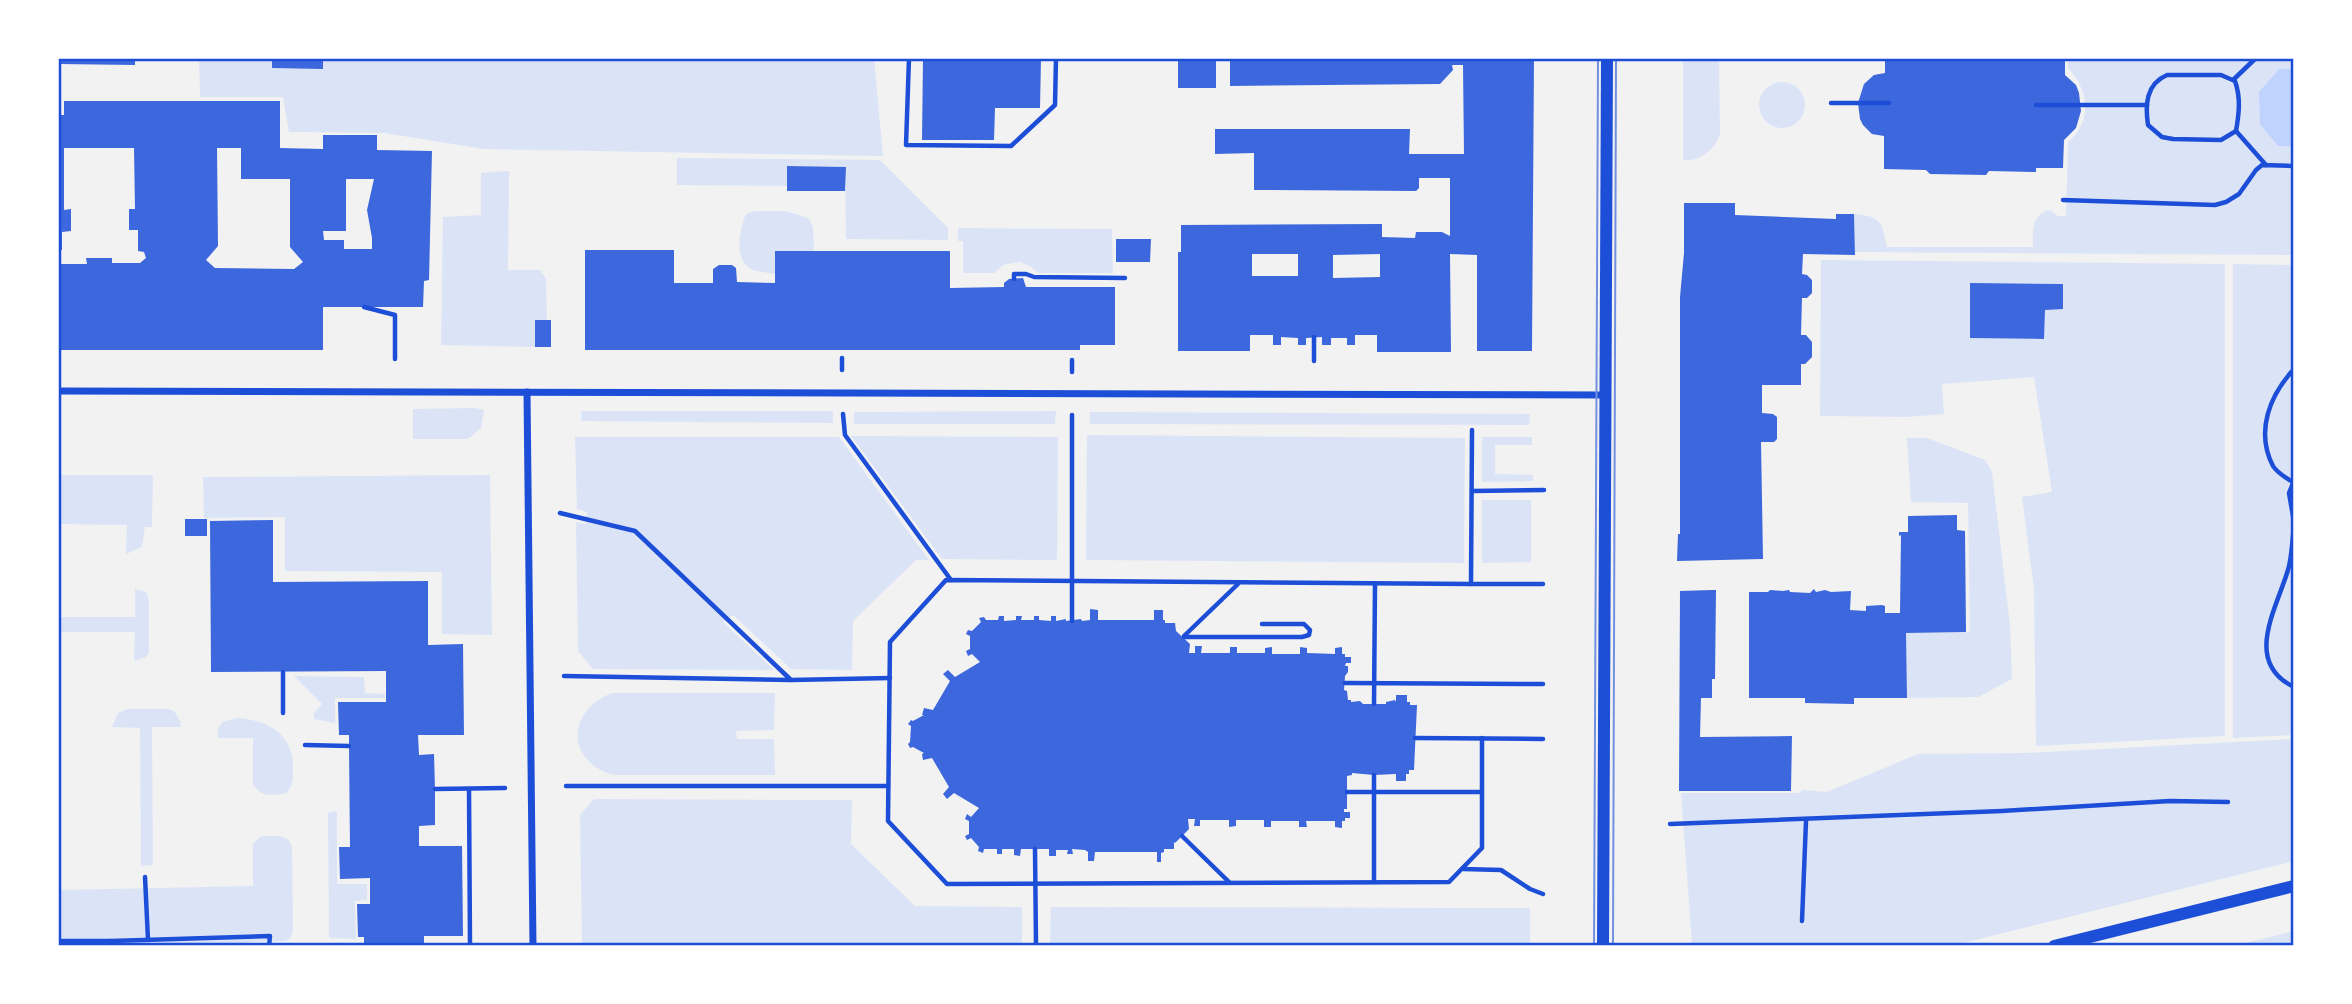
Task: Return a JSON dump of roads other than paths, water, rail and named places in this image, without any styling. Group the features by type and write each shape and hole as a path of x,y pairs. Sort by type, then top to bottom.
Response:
{"street":[{"path":"1603,946 1607,58"},
{"path":"58,391 1606,395"},
{"path":"527,391 533,946"},
{"path":"2054,946 2294,886"}],"water":[{"path":"2279,69 2294,69 2294,146 2278,146 2260,124 2259,92"}],"tram line":[{"path":"1594,946 1598,58"},
{"path":"1613,946 1616,58"}]}
